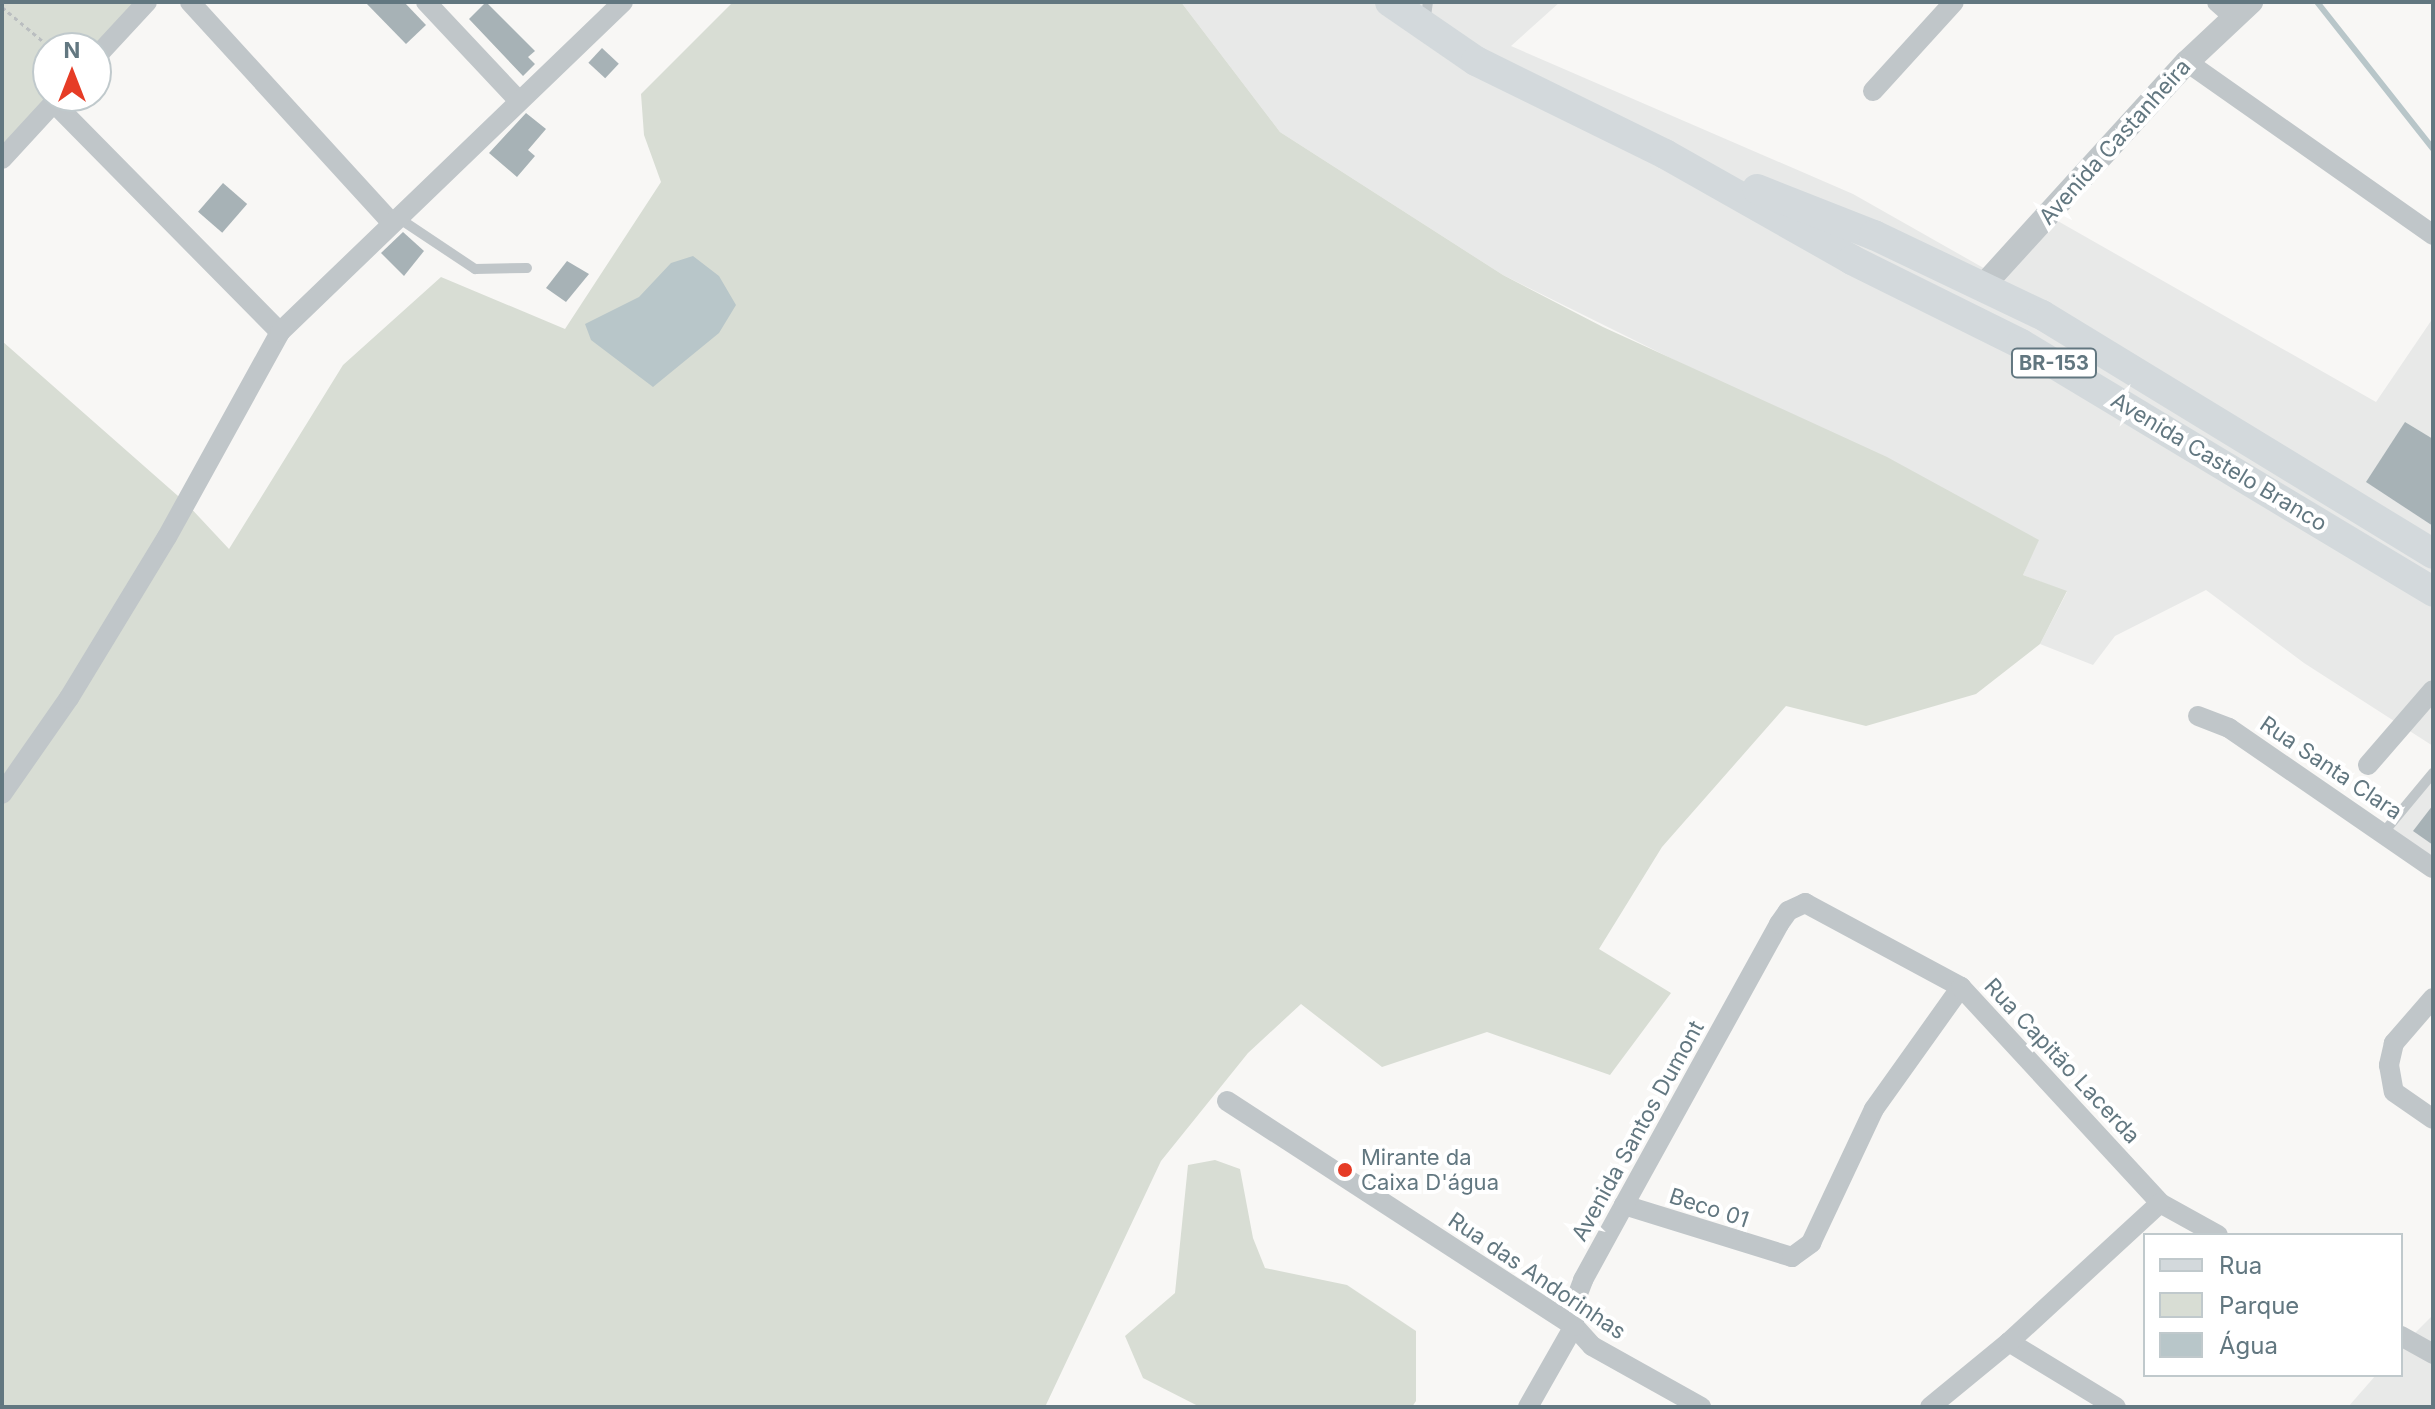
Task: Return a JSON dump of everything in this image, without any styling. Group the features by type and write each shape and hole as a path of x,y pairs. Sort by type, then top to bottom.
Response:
{"main road":[{"name":"Avenida Castelo Branco","path":"1390,2 1426,15 1476,61 1665,154 1852,260 2021,344 2433,592"},
{"name":"Avenida Castelo Branco","path":"1665,154 1874,235 1983,286 2122,362 2433,554"}],"street":[{"path":"112,40 147,2"},
{"path":"190,2 394,220"},
{"path":"426,2 517,99"},
{"path":"2,794 69,698 167,537 280,332 517,99 623,2"},
{"path":"1873,91 1954,2"},
{"name":"Avenida Castanheira","path":"1983,286 2234,7"},
{"path":"2187,62 2433,235"},
{"path":"2,159 45,112"},
{"path":"69,112 280,332"},
{"path":"2368,765 2433,690"},
{"name":"Rua Santa Clara","path":"2198,716 2229,728 2433,868"},
{"name":"Avenida Santos Dumont","path":"1528,1407 1574,1326 1574,1304 1583,1280 1779,924 1788,911 1805,903 1819,908"},
{"name":"Rua Capitão Lacerda","path":"1819,908 1961,987 2160,1203 2214,1233"},
{"name":"Beco 01","path":"1624,1205 1780,1257 1792,1257 1811,1243 1874,1109 1961,987"},
{"path":"2433,998 2390,1050 2390,1084 2405,1103 2433,1119"},
{"name":"Rua das Andorinhas","path":"1227,1101 1574,1326 1592,1346 1701,1407"},
{"path":"1930,1407 2009,1342 2160,1203"},
{"path":"2403,1337 2433,1354"},
{"path":"2009,1342 2116,1407"}],"lane":[{"path":"394,220 475,269 527,268"},
{"path":"2384,832 2433,773"}],"path":[{"path":"2,7 32,32"}],"shaded area":[{"path":"1181,2 1560,2 1511,46 1853,194 2003,279 2056,220 2376,402 2433,318 2433,746 2304,663 2206,590 2115,636 2093,665 2040,644 2067,592 2023,575 2038,540 1503,275 1280,132"},
{"path":"2433,769 2433,863 2385,830"},
{"path":"2433,1315 2433,1407 2348,1407 2374,1377 2403,1377 2403,1345"}],"green space":[{"path":"2,2 138,2 111,32 32,32 32,112 36,112 2,155"},
{"path":"733,2 1181,2 1280,132 1503,275 1603,327 1887,457 2039,540 2023,575 2067,591 2040,644 1976,694 1866,726 1786,706 1662,847 1599,949 1671,993 1610,1075 1487,1032 1382,1067 1301,1004 1248,1053 1161,1161 1045,1407 2,1407 2,341 186,503 229,549 343,365 441,277 565,329 661,182 644,135 641,94"},
{"path":"1215,1160 1240,1169 1253,1238 1265,1268 1347,1285 1416,1331 1416,1401 1412,1407 1200,1407 1143,1378 1125,1336 1175,1293 1188,1165"}],"water":[{"path":"693,256 719,276 736,305 719,333 653,387 591,340 585,324 639,297 671,263"}],"building":[{"path":"365,2 404,2 426,25 406,44"},
{"path":"486,2 535,51 528,57 535,64 523,76 469,19"},
{"path":"602,48 619,64 605,78 588,63"},
{"path":"526,113 546,129 528,150 535,156 517,177 489,153"},
{"path":"223,183 247,204 222,233 198,212"},
{"path":"403,232 424,251 404,276 381,253"},
{"path":"567,261 589,274 566,302 546,288"},
{"path":"2405,422 2433,439 2433,526 2366,482"},
{"path":"2433,805 2433,845 2413,831"}],"waterway":[{"path":"2317,2 2433,149"}],"place":[{"name":"Mirante da Caixa D'água","path":"1345,1170"}]}
